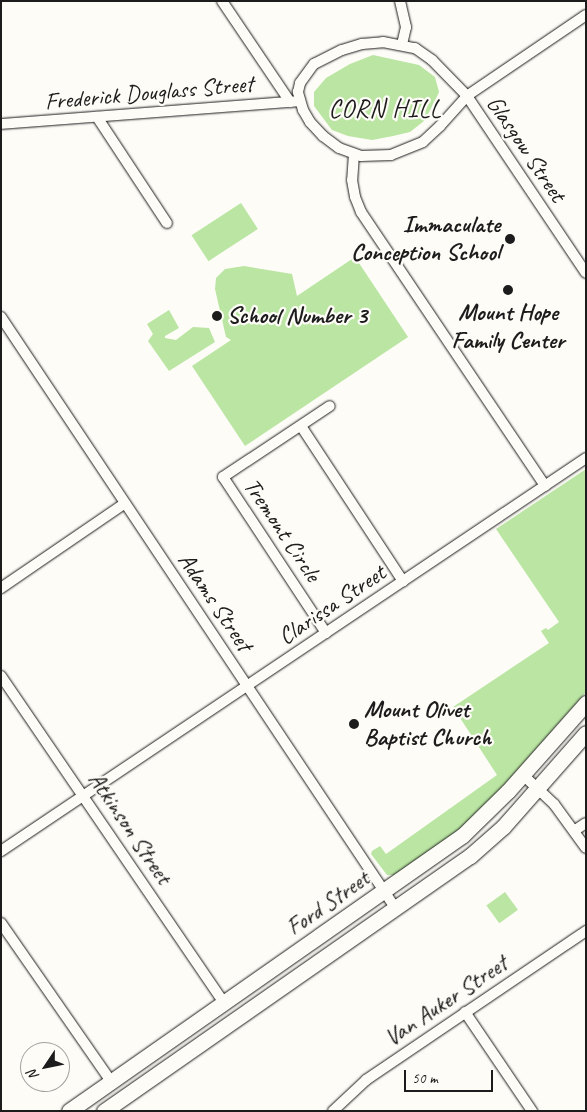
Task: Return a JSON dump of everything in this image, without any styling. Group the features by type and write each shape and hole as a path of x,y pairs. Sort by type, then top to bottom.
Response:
{"main road":[{"name":"Ford Street","path":"69,1111 385,892 462,836 493,807 586,702"},
{"name":"Ford Street","path":"104,1111 470,856 502,827 586,734"}],"street":[{"path":"222,1 294,101 323,136 339,148 354,154 379,157 412,148 440,126 467,96 586,15"},
{"path":"400,1 406,27 402,44"},
{"path":"294,101 300,83 307,72 324,58 362,44 383,42 402,44 415,48 432,60 467,96"},
{"name":"Glasgow Street","path":"467,96 586,273"},
{"name":"Frederick Douglass Street","path":"1,124 294,101"},
{"path":"97,117 167,224"},
{"path":"354,154 352,180 355,197 361,212 545,486"},
{"name":"Adams Street","path":"1,317 396,909"},
{"name":"Tremont Circle","path":"326,633 223,477 330,406"},
{"path":"301,426 404,581"},
{"name":"Clarissa Street","path":"1,851 586,458"},
{"path":"1,588 125,503"},
{"name":"Atkinson Street","path":"1,676 224,1003"},
{"path":"522,774 554,804 586,848"},
{"path":"574,831 586,822"},
{"path":"1,923 112,1081"},
{"name":"Van Auker Street","path":"333,1111 366,1080 586,931"},
{"path":"465,1012 532,1111"}],"green space":[{"path":"373,55 419,65 435,77 439,92 432,107 424,121 410,132 393,136 372,140 348,136 332,130 314,106 314,92 326,78 350,64"},
{"path":"241,203 258,229 208,261 192,235"},
{"path":"355,257 408,337 245,446 192,366 231,340 226,337 215,289 216,278 225,269 244,266 292,274 297,296"},
{"path":"169,310 179,328 165,336 165,338 176,340 193,327 209,328 215,342 169,371 148,341 153,334 147,324"},
{"path":"586,469 586,692 505,784 464,826 395,875 387,875 371,854 372,851 380,846 386,854 497,775 453,707 549,643 541,631 546,628 548,630 559,622 496,529"},
{"path":"505,892 518,910 499,923 486,906"}],"place":[{"name":"Immaculate Conception School","path":"510,239"},
{"name":"Mount Hope Family Center","path":"508,290"},
{"name":"School Number 3","path":"217,316"},
{"name":"Mount Olivet Baptist Church","path":"354,724"}],"district":[{"name":"CORN HILL","path":"385,109"}]}
